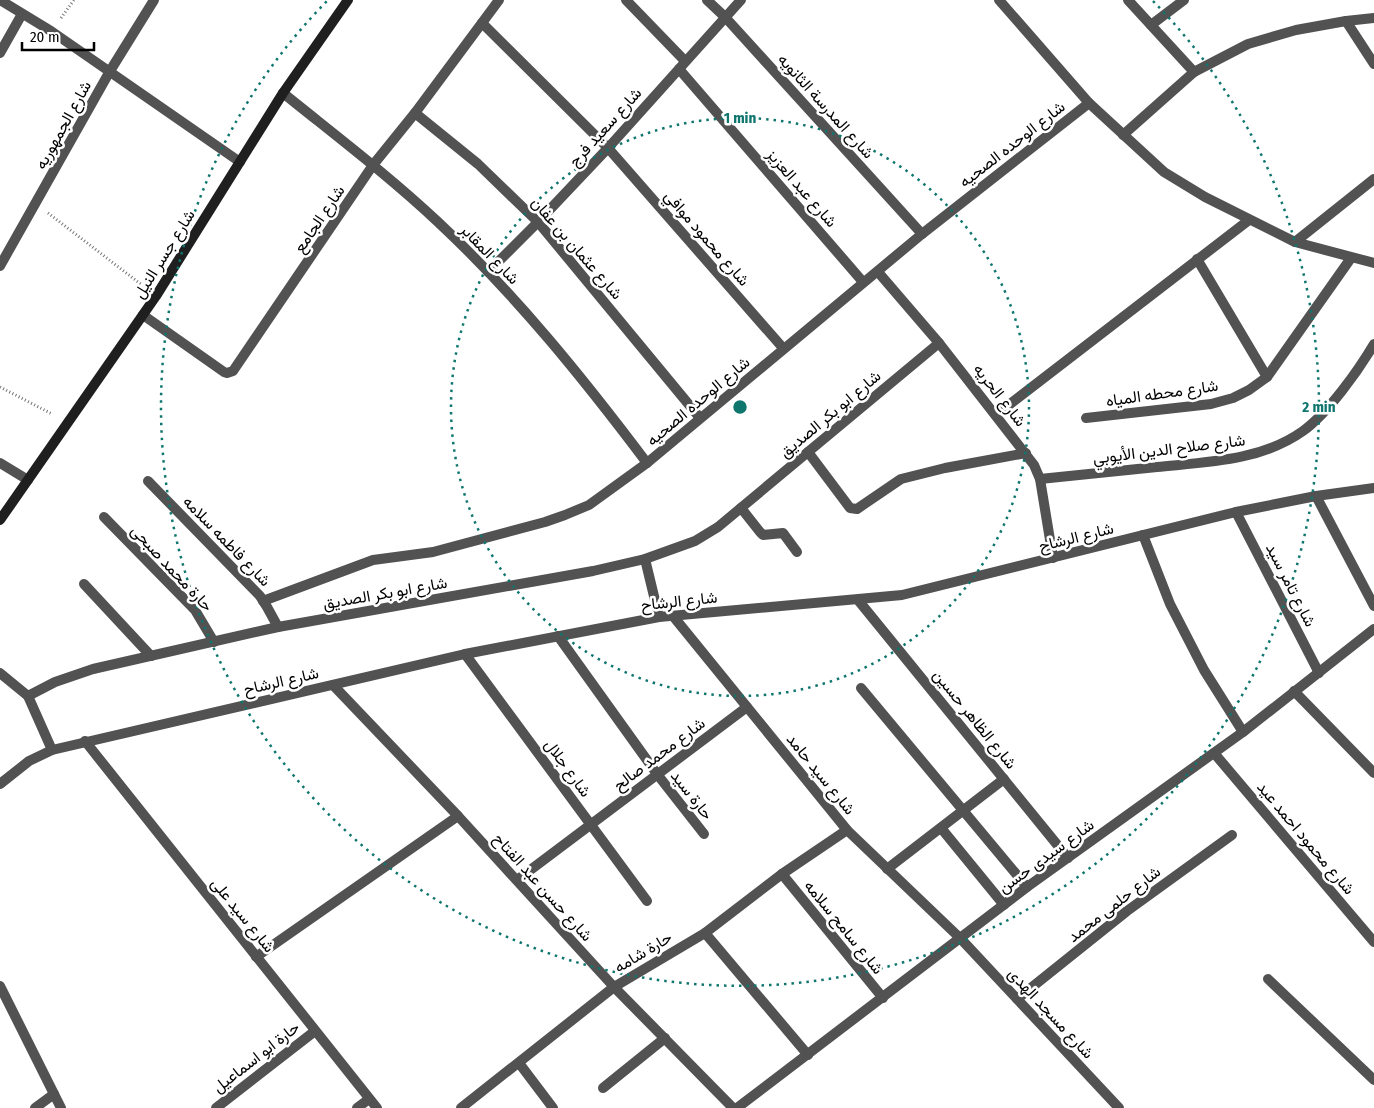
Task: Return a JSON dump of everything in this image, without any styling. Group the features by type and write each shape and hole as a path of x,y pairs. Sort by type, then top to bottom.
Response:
{"street":[{"path":"0,0 110,71 240,162"},
{"name":"شارع الجمهوريه","path":"0,266 110,71 154,0"},
{"name":"شارع جسر النيل","path":"0,520 156,296 283,93 348,0"},
{"name":"شارع الجامع","path":"143,315 224,372 233,371 373,165 415,113 499,0"},
{"name":"شارع عبد العزيز","path":"626,0 863,282"},
{"name":"شارع المدرسة الثانويه","path":"707,0 725,17 922,234"},
{"name":"شارع سعيد فرج","path":"488,272 608,148 741,0"},
{"path":"999,0 1089,103 1164,172 1205,198 1295,242 1374,263"},
{"path":"1128,0 1194,72"},
{"path":"1151,25 1184,0"},
{"path":"0,53 22,14"},
{"path":"1123,135 1194,72 1248,44 1296,30 1374,18"},
{"path":"1346,21 1374,64"},
{"name":"شارع محمود موافي","path":"482,23 608,148 783,348"},
{"name":"شارع المقابر","path":"283,93 373,165 438,222 488,272 546,335 598,398 647,463"},
{"name":"شارع الوحده الصحيه","path":"263,601 372,560 433,552 566,515 589,505 647,463 863,282 1089,103"},
{"name":"شارع عثمان بن عفان","path":"415,113 478,164 538,222 700,418"},
{"path":"1295,242 1374,179"},
{"path":"997,414 1249,220"},
{"name":"شارع محطه المياه","path":"1086,418 1211,404 1233,398 1249,390 1267,377 1351,258"},
{"path":"1197,259 1267,377"},
{"name":"شارع الحريه","path":"878,272 997,414 1034,464 1040,479 1054,558"},
{"name":"شارع ابو بكر الصديق","path":"28,696 55,682 93,669 278,627 593,571 645,559 695,541 718,527 939,343"},
{"name":"شارع صلاح الدين الأيوبي","path":"1040,479 1224,460 1266,450 1285,442 1319,418 1362,364 1374,344"},
{"path":"808,452 853,510 858,509 901,479 945,468 1026,453"},
{"path":"0,463 28,480"},
{"name":"شارع فاطمه سلامه","path":"148,481 263,601 278,627"},
{"name":"شارع الرشاح","path":"0,784 29,761 52,750 464,654 659,617 858,600 902,594 1236,512 1316,496 1374,488"},
{"path":"1316,496 1374,606"},
{"path":"741,508 763,535 783,533 797,552"},
{"name":"شارع تامر سيد","path":"1236,512 1319,673"},
{"name":"حارة محمد صبحى","path":"104,517 195,610 214,642"},
{"path":"1143,535 1174,612 1204,670 1243,732"},
{"path":"645,559 659,617"},
{"path":"84,584 151,656"},
{"name":"شارع الظاهر حسين","path":"858,600 1068,858"},
{"name":"شارع سيد حامد","path":"672,616 846,830 961,938"},
{"name":"شارع سيدى حسن","path":"737,1108 1027,887 1243,732 1374,629"},
{"name":"حارة سيد","path":"558,636 657,774 704,834"},
{"name":"شارع جلال","path":"464,654 647,901"},
{"path":"0,673 28,696 52,750"},
{"name":"شارع حسن عبد الفتاح","path":"333,685 458,816 614,987 733,1108"},
{"path":"861,688 1027,887"},
{"path":"1294,691 1374,773"},
{"name":"شارع محمد صالح","path":"517,880 747,706"},
{"name":"شارع سيد على","path":"85,741 377,1108"},
{"name":"شارع محمود احمد عيد","path":"1214,753 1374,942"},
{"path":"887,869 1004,779"},
{"path":"256,957 458,816"},
{"path":"941,828 1004,906"},
{"name":"حارة شامه","path":"461,1108 614,987 705,933 782,874 846,830"},
{"name":"شارع حلمى محمد","path":"1018,1000 1127,911 1232,835"},
{"name":"شارع سامح سلامه","path":"782,874 883,998"},
{"path":"705,933 808,1055"},
{"name":"شارع مسجد الهدى","path":"961,938 1119,1108"},
{"path":"1268,979 1374,1080"},
{"path":"0,986 61,1108"},
{"name":"حارة ابو اسماعيل","path":"216,1108 315,1030"},
{"path":"603,1088 665,1038"},
{"path":"519,1063 554,1108"},
{"path":"34,1108 54,1094"},
{"path":"357,1108 369,1099"}],"path":[{"path":"35,204 156,296"},
{"path":"0,386 68,423"}]}
